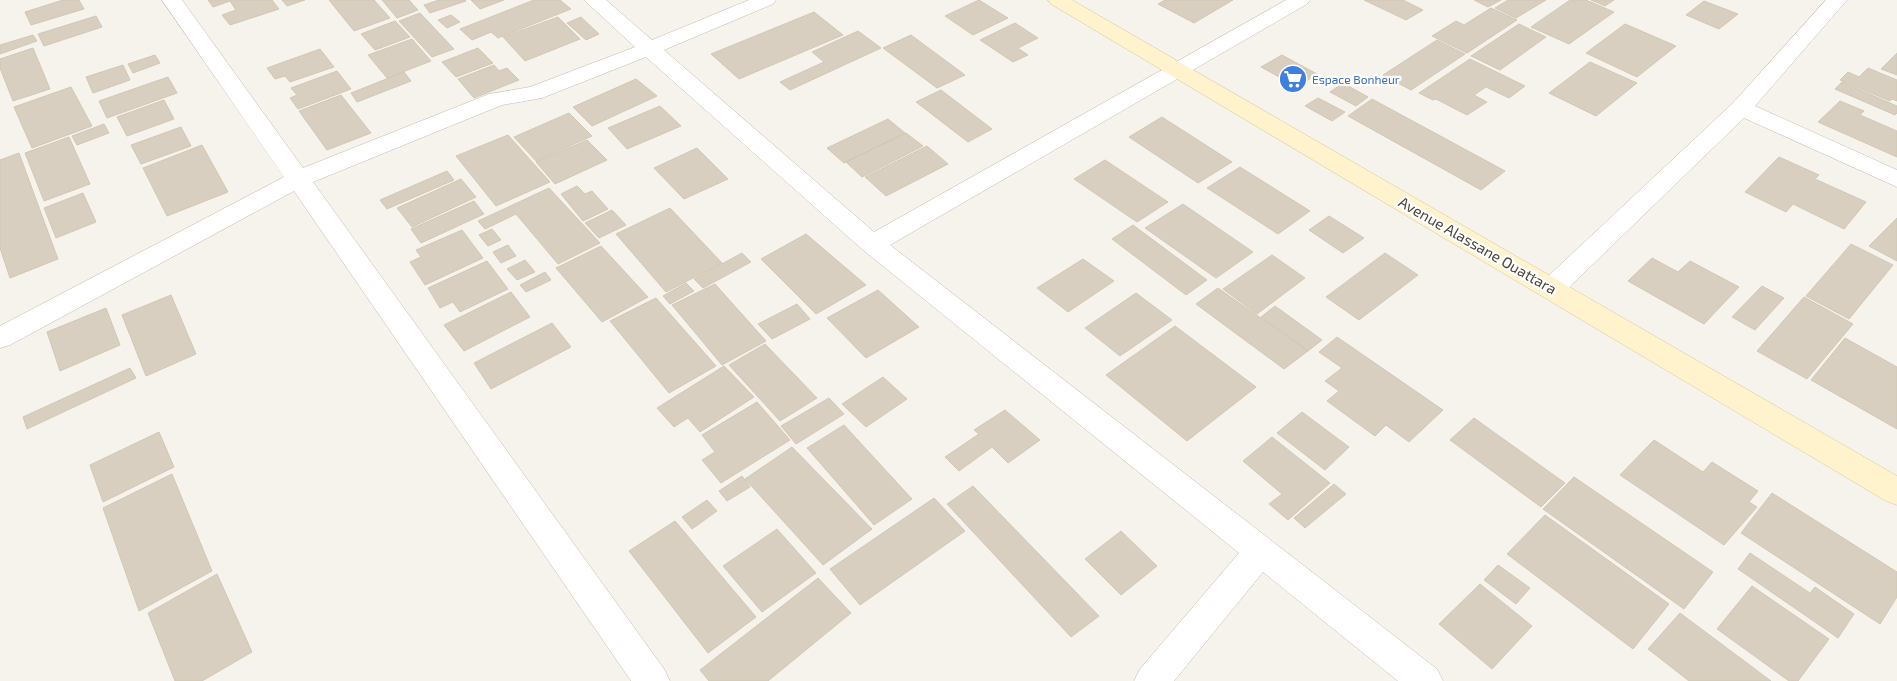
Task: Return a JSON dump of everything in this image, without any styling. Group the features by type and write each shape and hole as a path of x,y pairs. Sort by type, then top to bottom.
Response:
{"street":[{"path":"172,0 652,681"},
{"path":"594,0 872,244 1425,681"},
{"path":"0,338 298,179 497,99 534,94 587,74 766,0"},
{"name":"Avenue Alassane Ouattara","path":"1058,0 1897,492"},
{"path":"872,244 1300,0"},
{"path":"1552,288 1741,108 1838,0"},
{"path":"1741,108 1897,179"},
{"path":"1152,681 1260,552"}],"building":[{"path":"63,0 79,0 84,9 31,25 25,12"},
{"path":"208,0 272,0 279,9 230,25 222,15 236,10 230,1 213,7"},
{"path":"282,0 305,0 287,6"},
{"path":"329,0 374,0 390,18 354,31"},
{"path":"382,0 409,0 418,10 397,18"},
{"path":"439,0 466,1 430,13 424,5"},
{"path":"471,0 504,0 480,9"},
{"path":"534,0 560,0 571,9 498,38 491,32 472,40 460,29"},
{"path":"979,0 1008,18 973,35 945,16"},
{"path":"1165,0 1233,0 1194,23 1158,4"},
{"path":"1364,0 1403,0 1423,10 1406,20"},
{"path":"1474,0 1501,0 1488,7"},
{"path":"1508,0 1546,0 1516,18 1495,8"},
{"path":"1570,0 1586,0 1614,12 1569,44 1531,27"},
{"path":"1591,0 1614,0 1605,6"},
{"path":"1704,1 1738,14 1719,29 1686,15"},
{"path":"1491,8 1517,20 1467,53 1432,36 1456,21 1464,25"},
{"path":"814,12 843,35 739,79 711,54"},
{"path":"420,13 454,49 432,57 399,21"},
{"path":"451,15 460,22 447,28 438,20"},
{"path":"96,16 102,27 44,46 38,34"},
{"path":"558,17 580,39 525,61 503,37"},
{"path":"581,17 599,34 586,40 567,23"},
{"path":"395,21 410,37 375,50 361,34"},
{"path":"1015,23 1038,38 1018,48 1028,55 1013,62 980,40"},
{"path":"1519,24 1546,37 1500,70 1471,56"},
{"path":"1625,24 1676,46 1637,77 1586,53"},
{"path":"858,31 881,48 790,90 780,82 824,62 812,52"},
{"path":"33,35 37,41 0,54 0,45"},
{"path":"911,35 965,75 937,88 883,48"},
{"path":"412,39 431,61 387,78 368,55"},
{"path":"1437,40 1465,54 1411,90 1383,75"},
{"path":"33,48 50,89 13,101 0,68 0,59"},
{"path":"478,48 493,63 456,77 442,62"},
{"path":"320,49 334,67 290,82 285,76 275,79 267,68"},
{"path":"1897,53 1897,75 1881,69"},
{"path":"155,55 160,63 133,73 128,64"},
{"path":"1282,55 1317,74 1297,87 1261,67"},
{"path":"1470,59 1525,86 1509,98 1486,87 1474,95 1487,102 1467,115 1436,99 1433,100 1419,93"},
{"path":"1590,62 1637,83 1596,116 1549,93"},
{"path":"123,65 130,80 93,93 86,77"},
{"path":"494,65 499,71 507,68 519,80 474,98 458,79"},
{"path":"1868,68 1897,80 1897,101 1892,99 1890,101 1840,80 1848,72 1859,77"},
{"path":"337,71 351,89 298,109 290,98 297,95 291,88"},
{"path":"404,72 411,81 357,102 351,93"},
{"path":"168,77 177,93 107,118 99,101"},
{"path":"636,79 657,96 592,126 573,107"},
{"path":"1842,82 1897,106 1897,113 1895,115 1835,89"},
{"path":"1343,83 1368,97 1356,106 1330,92"},
{"path":"71,87 92,126 32,148 14,107"},
{"path":"941,90 992,129 968,142 916,102"},
{"path":"341,95 371,133 327,150 299,111"},
{"path":"1318,98 1345,112 1332,121 1305,106"},
{"path":"1372,99 1505,171 1481,190 1348,116"},
{"path":"164,100 174,119 127,136 117,117"},
{"path":"1840,101 1864,111 1860,115 1897,131 1897,157 1818,122"},
{"path":"660,106 681,126 627,149 608,128"},
{"path":"569,113 592,136 536,161 514,137"},
{"path":"1162,117 1232,162 1198,183 1129,137"},
{"path":"888,119 905,133 844,163 827,148"},
{"path":"104,124 109,133 77,145 72,136"},
{"path":"181,127 191,146 141,164 131,145"},
{"path":"906,133 923,146 862,177 846,162"},
{"path":"508,135 550,182 496,206 456,156"},
{"path":"69,137 90,184 44,201 25,153"},
{"path":"587,140 607,160 555,184 536,162"},
{"path":"202,145 228,192 167,216 143,168"},
{"path":"927,146 948,164 886,196 865,177"},
{"path":"697,148 728,179 684,199 654,168"},
{"path":"19,153 58,259 10,278 0,248 0,160"},
{"path":"1779,157 1819,175 1815,179 1866,202 1844,229 1793,204 1786,212 1745,192"},
{"path":"1105,160 1168,202 1137,222 1074,179"},
{"path":"1240,167 1310,211 1278,234 1207,188"},
{"path":"447,171 454,180 387,209 380,200"},
{"path":"461,179 476,197 412,227 397,208"},
{"path":"577,186 585,194 592,191 608,209 583,221 561,194"},
{"path":"549,188 600,243 558,264 516,214 485,229 478,221"},
{"path":"83,193 96,222 56,238 44,208"},
{"path":"474,201 484,214 421,243 411,229"},
{"path":"1183,204 1253,252 1216,278 1145,228"},
{"path":"670,208 722,263 666,292 616,234"},
{"path":"612,210 626,225 599,238 585,223"},
{"path":"1329,216 1364,238 1343,253 1309,230"},
{"path":"1897,218 1897,261 1869,246"},
{"path":"1133,225 1207,280 1186,295 1112,239"},
{"path":"492,229 501,240 488,246 479,235"},
{"path":"462,230 483,258 425,285 410,262 421,257 416,250"},
{"path":"806,234 866,285 816,314 761,259"},
{"path":"1851,244 1893,265 1849,319 1806,296"},
{"path":"508,245 516,256 501,263 493,252"},
{"path":"601,246 648,297 602,322 556,268"},
{"path":"742,253 751,262 703,288 694,279"},
{"path":"1385,253 1418,275 1359,320 1326,297"},
{"path":"1272,255 1305,278 1257,314 1223,289"},
{"path":"1652,258 1678,272 1690,261 1739,287 1704,324 1628,281"},
{"path":"1083,259 1114,281 1068,312 1037,288"},
{"path":"525,260 535,272 517,280 507,269"},
{"path":"487,261 508,289 460,312 453,302 440,308 428,288"},
{"path":"545,272 551,280 526,292 520,285"},
{"path":"686,283 694,291 670,304 663,296"},
{"path":"715,284 766,341 722,365 672,305"},
{"path":"1762,286 1784,298 1755,330 1732,317"},
{"path":"1218,288 1308,351 1284,369 1196,304"},
{"path":"878,290 919,327 866,358 827,318"},
{"path":"511,292 530,317 464,351 444,325"},
{"path":"1136,293 1172,320 1120,356 1085,328"},
{"path":"171,295 196,354 146,376 122,315"},
{"path":"1804,297 1853,324 1807,379 1757,351"},
{"path":"656,298 716,366 669,393 610,321"},
{"path":"797,304 810,319 772,339 758,324"},
{"path":"1275,306 1322,340 1308,351 1261,317"},
{"path":"106,308 120,345 60,371 47,332"},
{"path":"552,323 571,347 491,389 474,363"},
{"path":"1175,326 1256,387 1187,441 1106,375"},
{"path":"1337,337 1443,410 1409,442 1386,425 1375,436 1327,401 1339,391 1325,381 1342,368 1319,352"},
{"path":"1845,338 1897,367 1897,429 1811,380"},
{"path":"765,344 817,398 780,421 729,365"},
{"path":"724,366 754,397 700,432 688,418 674,427 657,408"},
{"path":"130,368 136,378 27,429 23,417"},
{"path":"883,377 907,399 866,427 842,404"},
{"path":"829,398 844,414 796,444 781,426"},
{"path":"757,402 790,440 721,483 702,460 715,452 702,435"},
{"path":"1005,410 1040,440 1008,463 992,447 959,471 945,457 979,434 974,430"},
{"path":"1302,412 1349,447 1325,470 1277,433"},
{"path":"1474,418 1565,483 1541,507 1450,440"},
{"path":"844,425 912,499 874,525 807,448"},
{"path":"159,432 174,467 103,502 90,465"},
{"path":"1272,437 1330,483 1288,520 1269,504 1282,494 1243,461"},
{"path":"1654,440 1703,472 1712,462 1758,491 1749,502 1757,507 1724,545 1620,475"},
{"path":"792,447 872,529 823,565 745,479"},
{"path":"172,474 212,571 139,611 103,508"},
{"path":"742,476 750,487 727,501 719,491"},
{"path":"1574,477 1713,572 1684,609 1543,509"},
{"path":"1334,484 1346,494 1305,528 1294,518"},
{"path":"973,486 1099,616 1071,637 947,504"},
{"path":"1772,493 1897,572 1897,597 1880,624 1741,533"},
{"path":"934,498 965,531 860,605 830,569"},
{"path":"707,500 717,511 692,529 682,517"},
{"path":"1545,515 1669,604 1633,649 1507,554"},
{"path":"675,521 756,617 708,653 629,551"},
{"path":"777,529 816,573 762,612 723,566"},
{"path":"1121,531 1157,566 1121,595 1085,559"},
{"path":"1750,553 1810,593 1815,587 1854,614 1838,638 1738,569"},
{"path":"1498,565 1530,588 1516,604 1484,580"},
{"path":"217,574 252,652 202,681 175,681 148,613"},
{"path":"818,578 851,613 768,681 709,681 700,670"},
{"path":"1480,584 1532,626 1492,669 1439,624"},
{"path":"1752,586 1829,639 1798,681 1789,681 1717,629"},
{"path":"1680,613 1771,681 1689,681 1648,649"}],"place":[{"name":"Espace Bonheur","path":"1293,79"}]}
